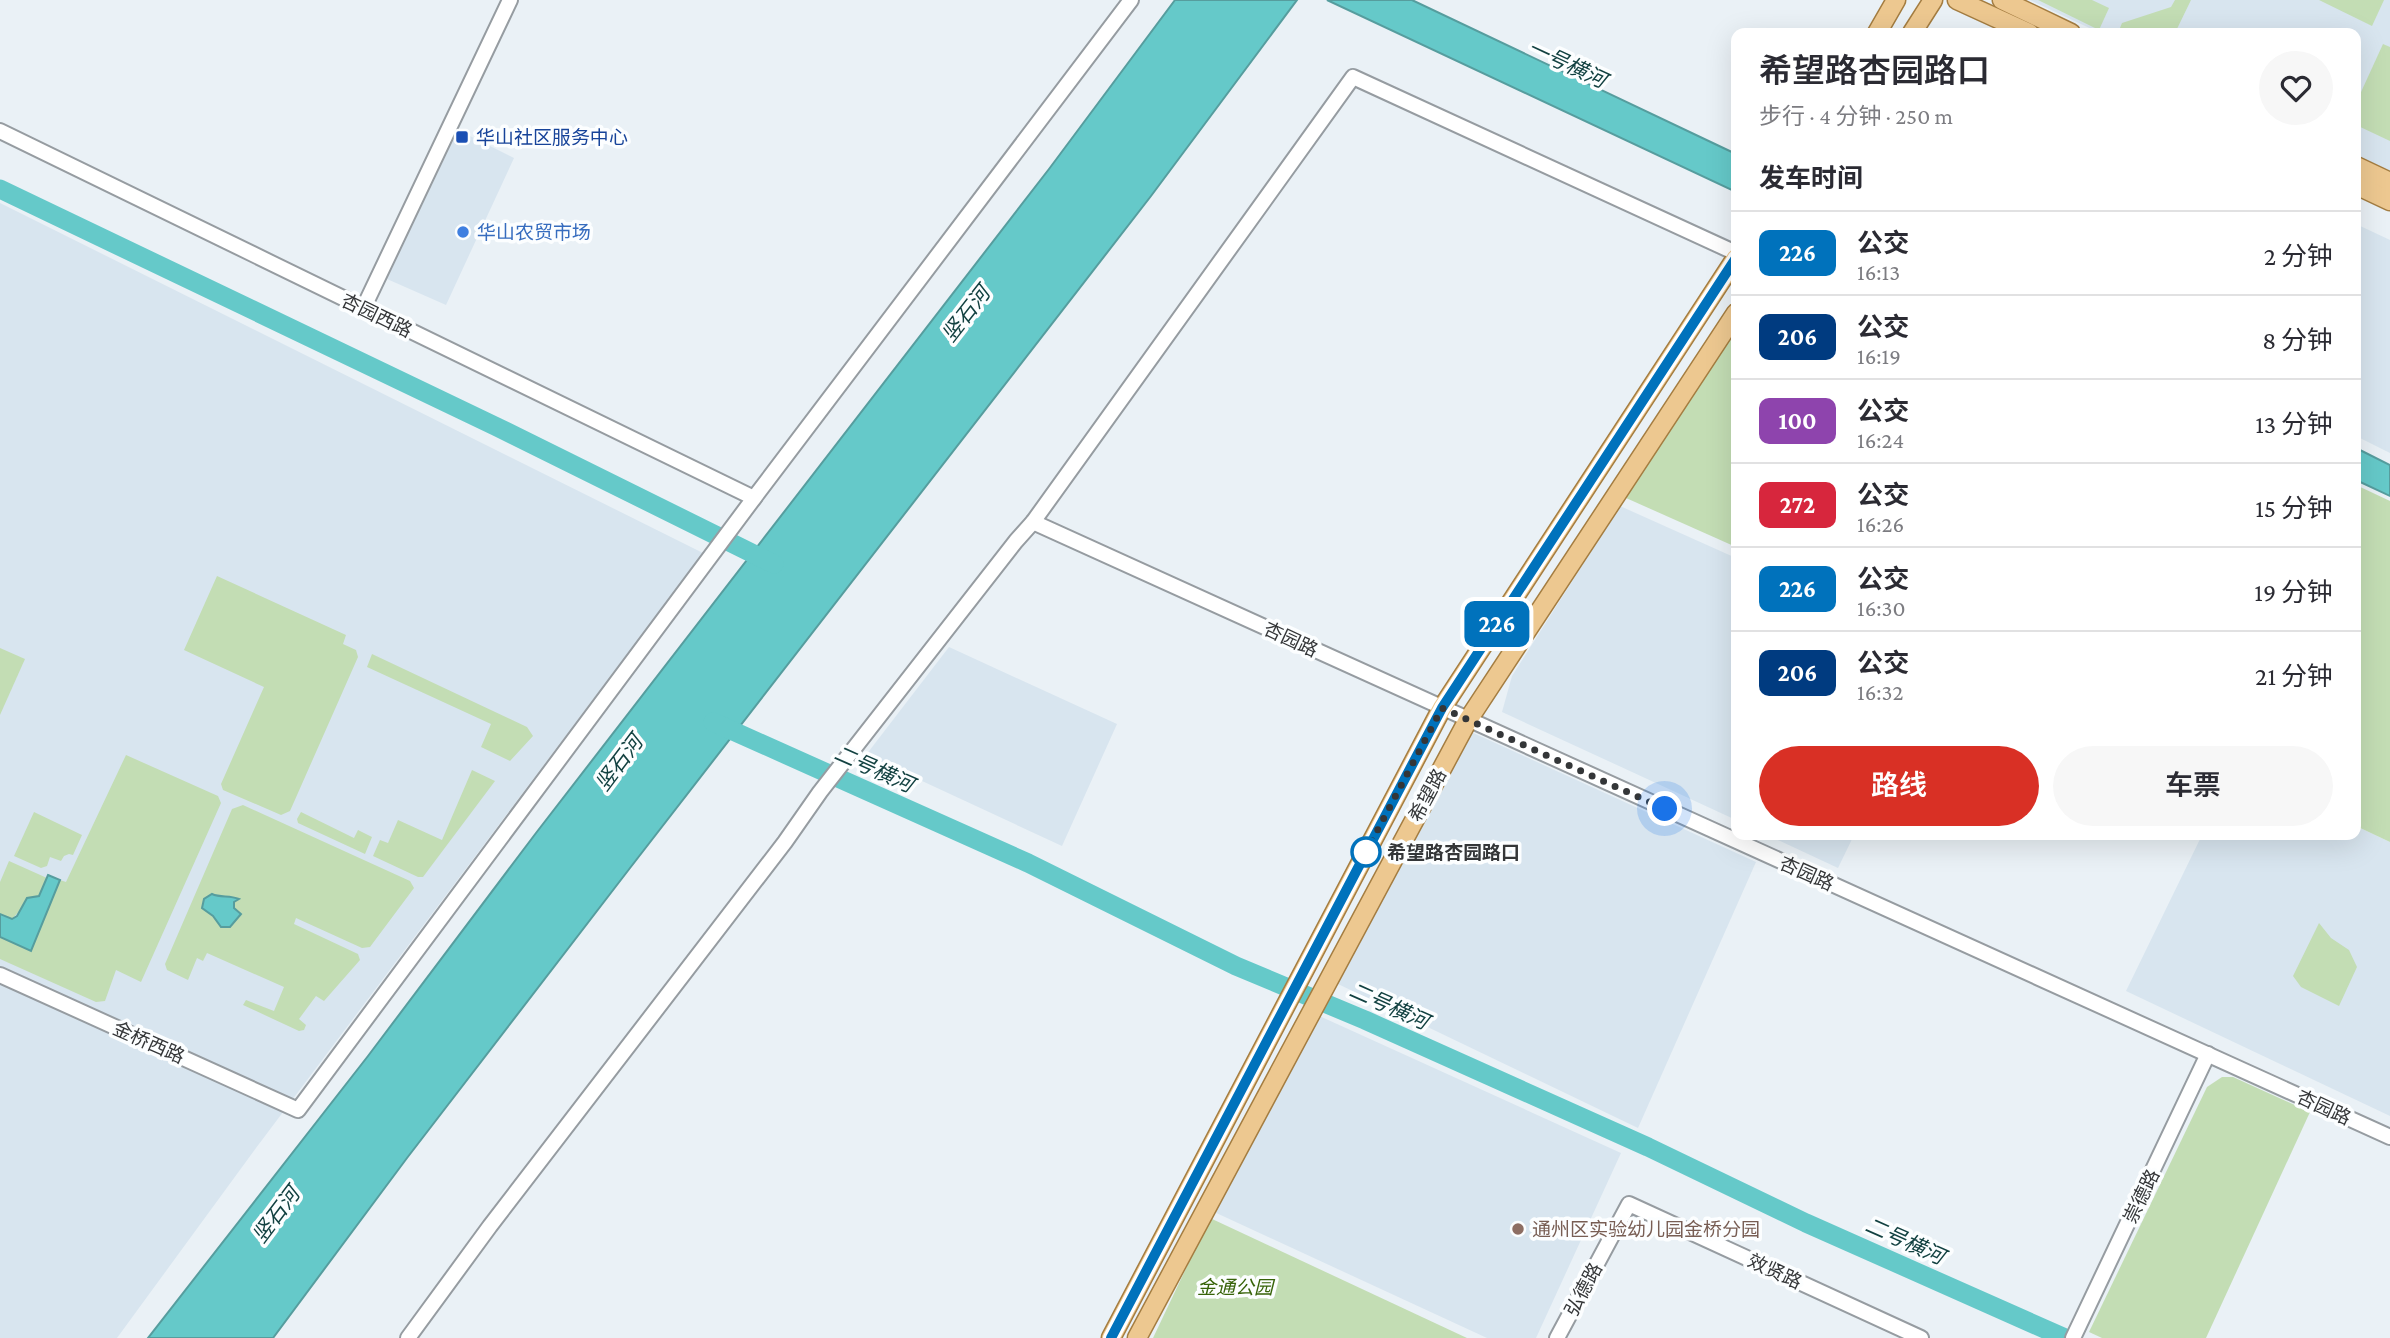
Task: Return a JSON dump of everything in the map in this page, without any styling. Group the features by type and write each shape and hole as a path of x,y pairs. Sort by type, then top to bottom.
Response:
{"main road":[{"path":"1880,28 1896,0"},
{"path":"1915,28 1933,0"},
{"path":"1957,0 2018,28"},
{"path":"2002,0 2061,28"},
{"path":"2361,168 2390,182"},
{"path":"2361,187 2390,201"},
{"name":"希望路","path":"1111,1338 1442,708 1731,266"},
{"name":"希望路","path":"1137,1338 1468,720 1731,321"}],"street":[{"path":"363,309 510,0"},
{"path":"754,498 1131,0"},
{"path":"408,1338 490,1226 785,842 820,792 1034,522 1353,77 1731,251"},
{"name":"杏园西路","path":"0,131 754,498"},
{"name":"金桥西路","path":"0,975 298,1110 754,498"},
{"name":"杏园路","path":"1034,522 1731,839"},
{"name":"杏园路","path":"1734,840 2390,1137"},
{"name":"崇德路","path":"2073,1338 2208,1054"},
{"name":"弘德路","path":"1557,1338 1629,1204"},
{"name":"效贤路","path":"1629,1204 1920,1338"}],"shaded area":[{"path":"2030,0 2390,0 2390,171 2361,157 2361,28 2089,28"},
{"path":"458,130 514,158 446,305 387,279"},
{"path":"0,203 703,553 256,1148 117,1338 0,1338"},
{"path":"2361,226 2390,240 2390,453 2361,438"},
{"path":"1620,506 1731,556 1731,818 1502,712 1512,676"},
{"path":"949,647 1117,724 1062,846 866,755"},
{"path":"1469,731 1756,862 1638,1128 1338,984"},
{"path":"2361,828 2390,842 2390,1116 2126,991 2200,840 2361,840"},
{"path":"1778,840 1852,840 1838,868"},
{"path":"1315,1014 1621,1153 1536,1338 1487,1338 1212,1211"}],"green space":[{"path":"2038,0 2092,0 2109,8 2100,28"},
{"path":"2175,0 2191,0 2177,28 2120,28 2122,23 2171,7"},
{"path":"2319,0 2384,0 2372,26"},
{"path":"2383,44 2390,47 2390,141 2361,127 2361,92"},
{"path":"1731,338 1731,545 1626,498"},
{"path":"2361,487 2390,501 2390,842 2361,828"},
{"path":"217,576 346,635 343,644 356,650 358,657 290,811 281,815 223,790 221,784 264,687 184,650"},
{"path":"0,648 25,659 0,715"},
{"path":"372,654 527,727 533,736 510,761 481,747 491,724 367,667"},
{"path":"126,755 218,796 221,803 141,982 116,970 105,1001 96,1002 0,959 0,937 31,950 60,880 66,882"},
{"path":"472,770 495,781 423,877 373,856 380,840 388,843 398,820 442,840"},
{"path":"243,805 410,881 414,888 370,947 362,948 296,918 294,924 358,954 360,960 324,1001 316,996 299,1019 306,1025 304,1030 299,1031 243,1005 246,1000 274,1011 284,987 207,953 203,961 197,958 188,980 167,970 165,964 232,809"},
{"path":"34,812 82,835 73,855 64,856 61,861 50,857 47,866 41,868 14,856"},
{"path":"301,812 354,838 358,830 372,837 365,854 298,823"},
{"path":"9,861 47,878 39,896 12,919 0,914 0,882"},
{"path":"2319,923 2331,938 2349,950 2357,967 2339,1006 2301,987 2293,976"},
{"path":"2222,1077 2233,1077 2310,1112 2206,1338 2102,1338 2089,1332 2207,1087"},
{"name":"金通公园","path":"1210,1218 1467,1338 1153,1338"}],"water":[{"name":"竖石河","path":"1175,0 1297,0 1151,196 407,1158 273,1338 148,1338 1049,169"},
{"path":"1327,0 1412,0 1731,152 1731,190"},
{"path":"2361,450 2390,465 2390,496 2361,482"},
{"path":"48,875 60,880 31,951 0,937 0,914 12,919 17,916 27,898 39,896"},
{"path":"212,894 239,899 234,902 234,908 241,914 230,927 221,927 213,916 202,908 204,899"}],"waterway":[{"path":"0,189 497,427 774,564"},
{"name":"二号横河","path":"713,722 1028,863 1236,966 1365,1020 1648,1147 1806,1223 2065,1338"}],"bus line":[{"name":"226","path":"1111,1338 1442,708 1731,266"}],"place":[{"name":"华山社区服务中心","path":"462,137"},
{"name":"华山农贸市场","path":"463,232"},
{"name":"希望路杏园路口","path":"1366,852"},
{"name":"通州区实验幼儿园金桥分园","path":"1518,1229"}],"route":[{"path":"1366,852 1442,708 1665,809"}],"water label":[{"name":"一号横河","path":"1567,64"}]}
